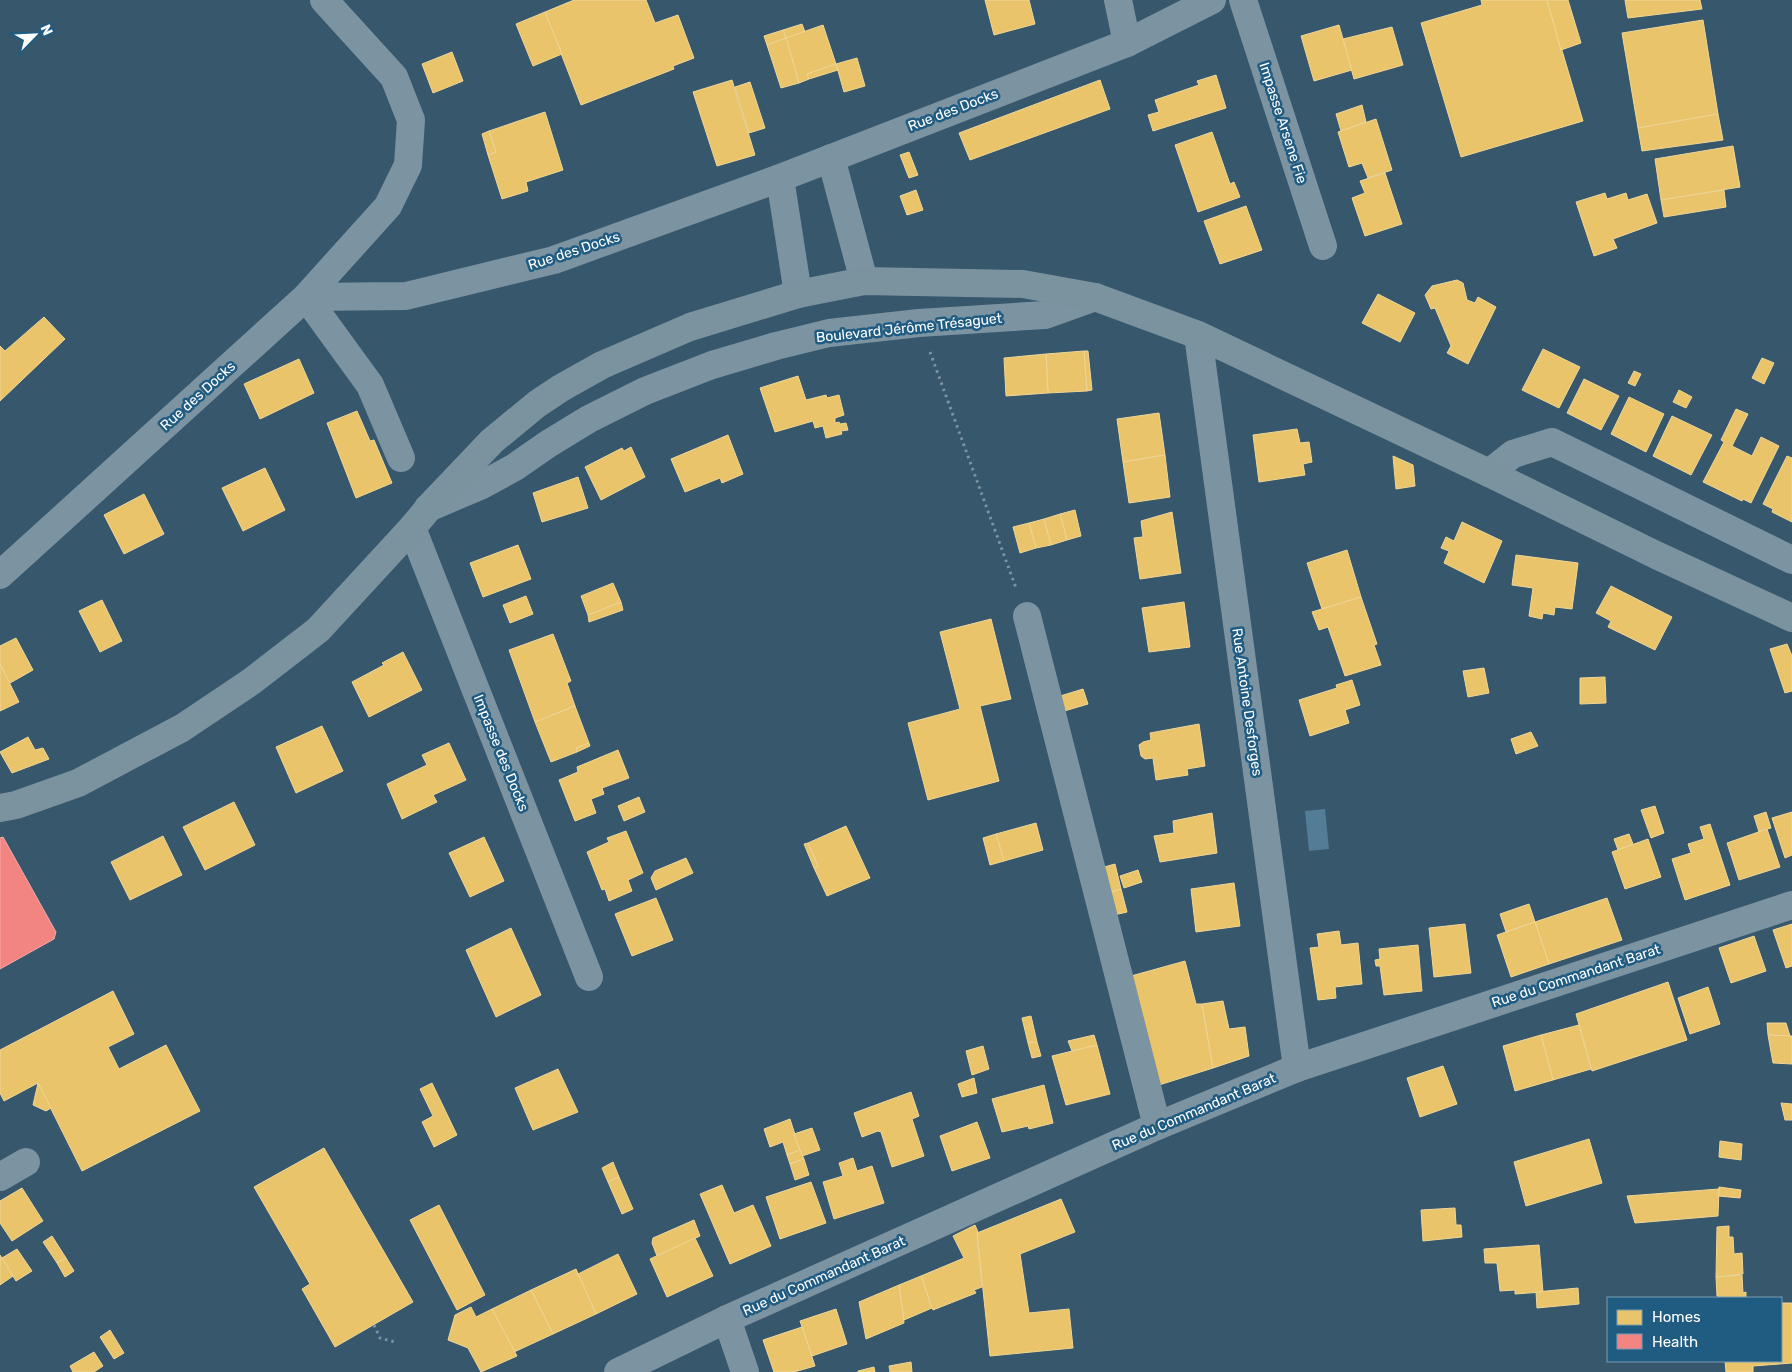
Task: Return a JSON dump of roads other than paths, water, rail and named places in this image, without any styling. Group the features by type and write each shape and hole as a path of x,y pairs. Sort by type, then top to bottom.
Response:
{"main road":[{"path":"0,808 16,805 78,783 182,728 252,682 318,630 492,441 514,422 561,388 602,365 690,327 798,294 864,282 1023,284 1095,298 1198,335 1489,473 1656,555 1792,618"}],"street":[{"path":"324,0 394,78 411,120 408,165 388,206 306,297 370,386 401,458"},
{"path":"1118,0 1126,43"},
{"name":"Rue des Docks","path":"0,575 306,297 406,296 554,260 780,178 1126,43 1212,0"},
{"name":"Impasse Arsene Fie","path":"1243,0 1323,246"},
{"path":"831,158 864,282"},
{"path":"780,178 798,294"},
{"name":"Boulevard Jérôme Trésaguet","path":"420,518 515,468 548,444 588,419 645,391 712,365 829,333 919,323 1044,315 1095,298"},
{"name":"Rue Antoine Desforges","path":"1198,335 1297,1068"},
{"path":"1489,473 1513,454 1552,442 1792,560"},
{"name":"Impasse des Docks","path":"420,518 589,977"},
{"path":"1027,616 1157,1126"},
{"name":"Rue du Commandant Barat","path":"618,1372 727,1319 1157,1126 1297,1068 1792,905"},
{"path":"0,1178 26,1162"},
{"path":"727,1319 745,1372"}],"water":[{"path":"1325,809 1329,849 1309,851 1305,811"}]}
